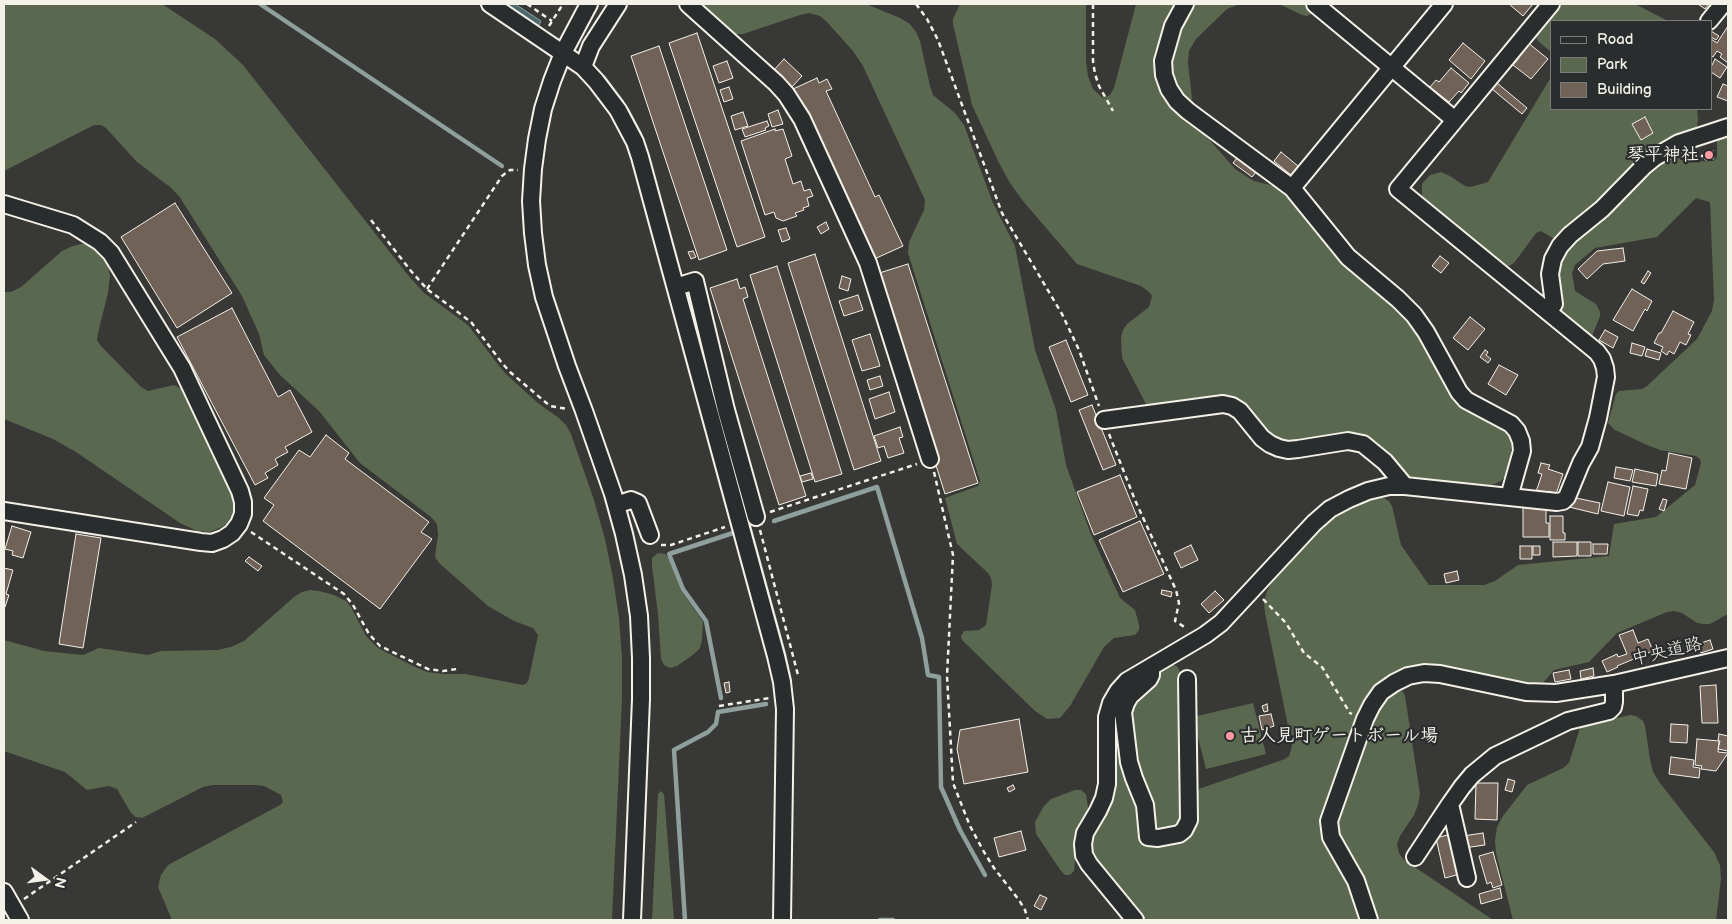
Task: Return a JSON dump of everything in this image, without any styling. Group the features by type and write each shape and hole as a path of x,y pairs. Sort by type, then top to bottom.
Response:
{"street":[{"path":"490,4 583,67 618,110 635,142 682,285 740,522 778,662 784,695 782,920"},
{"path":"589,4 563,53 543,109 536,139 533,169 532,233 544,297 616,504 633,575 641,658 640,738 632,920"},
{"path":"583,67 591,46 618,4"},
{"path":"688,4 776,83 786,94 802,119 868,263 930,459"},
{"path":"1185,4 1173,26 1163,61 1164,75 1169,89 1177,101 1188,111 1292,188 1348,257 1414,315 1466,400 1503,418 1517,431 1522,451 1509,497"},
{"path":"1315,4 1455,120"},
{"path":"1292,188 1444,4"},
{"path":"1135,920 1089,864 1084,855 1083,844 1085,833 1098,811 1107,784 1106,730 1110,703 1127,681 1221,623 1254,590 1314,523 1330,510 1349,499 1368,491 1389,486 1405,486 1562,501 1567,497 1581,462 1590,447 1606,377 1602,359 1597,352 1398,189 1551,4"},
{"path":"1711,20 1723,4"},
{"path":"1548,312 1554,304 1550,274 1553,260 1560,246 1570,235 1602,209 1655,157 1679,143 1728,127"},
{"path":"4,204 73,225 100,242 111,253 182,368 240,492 243,502 243,514 239,524 232,533 212,543 4,511"},
{"path":"682,285 695,282 726,410 756,517"},
{"path":"1104,420 1223,404 1232,406 1240,411 1262,438 1278,448 1298,449 1348,441 1363,444 1385,462 1405,486"},
{"path":"616,504 631,500 638,503 650,535"},
{"name":"中央道路","path":"1370,920 1356,880 1331,838 1329,821 1365,719 1381,692 1401,679 1424,673 1440,674 1526,692 1556,693 1614,684 1728,658"},
{"path":"1149,668 1151,675 1130,696 1123,712 1129,762 1145,805 1148,837 1158,838 1180,834 1189,820 1187,679"},
{"path":"1415,857 1450,804 1472,775 1496,756 1568,721 1609,711 1613,707 1614,702 1614,684"},
{"path":"1450,804 1467,878"},
{"path":"4,892 13,914"}],"path":[{"path":"527,4 552,21"},
{"path":"555,16 562,4"},
{"path":"916,4 927,19 938,40 1002,214 1050,290 1079,350 1135,500 1172,577 1179,603 1176,621 1191,632 1196,640"},
{"path":"1093,4 1094,74 1113,111"},
{"path":"1685,157 1702,156"},
{"path":"427,290 502,176 510,170 533,169"},
{"path":"372,220 427,290 471,322 502,364 550,406"},
{"path":"756,517 930,459 953,555 947,676 953,783 970,826 984,852 1019,900 1028,920"},
{"path":"650,535 658,545 664,546 740,522"},
{"path":"239,524 344,594 354,605 369,634 380,646 428,669 443,671 458,669"},
{"path":"1254,590 1286,623 1304,653 1322,667 1350,712 1357,716"},
{"path":"719,706 784,695"},
{"path":"13,914 136,822"}],"green space":[{"path":"4,4 162,4 215,39 243,65 407,274 424,293 468,325 507,375 566,425 571,434 594,500 605,539 619,618 622,658 622,699 612,920 172,920 158,887 161,875 168,865 280,805 283,802 281,795 264,786 213,785 203,787 142,818 136,817 131,813 117,789 109,786 87,790 65,772 4,751 4,640 44,651 83,655 99,648 148,655 161,651 217,650 231,647 244,641 294,597 310,590 334,595 346,601 366,636 378,648 413,666 427,672 465,674 523,685 527,683 529,678 538,635 533,628 514,621 488,606 439,563 435,557 438,535 437,524 431,517 360,463 319,411 280,375 264,355 259,334 242,296 179,196 137,162 106,128 101,125 94,125 4,171"},
{"path":"695,4 866,4 900,18 910,24 920,41 933,95 955,113 964,125 993,203 1015,246 1035,350 1056,410 1066,465 1090,532 1120,598 1135,610 1139,625 1139,630 1135,635 1114,638 1104,647 1070,706 1060,718 1047,719 1035,711 962,640 961,636 964,631 979,630 986,625 992,585 988,573 957,544 945,498 978,486 980,481 908,253 909,242 924,210 925,200 863,66 853,51 820,16 809,13 743,34 736,34 729,33"},
{"path":"960,4 1086,4 1086,62 1088,76 1093,89 1103,98 1110,95 1114,88 1136,4 1177,4 1157,60 1200,129 1235,169 1254,181 1274,186 1286,193 1408,319 1421,336 1454,395 1507,431 1511,439 1511,461 1507,474 1501,481 1492,485 1484,485 1410,478 1404,476 1365,440 1280,444 1243,407 1147,406 1122,358 1121,337 1127,324 1149,307 1152,296 1141,286 1077,264 1010,183 972,105 953,24 953,19"},
{"path":"1193,4 1240,4 1227,9 1196,39 1189,51 1188,63 1192,98 1190,103 1187,102 1175,86 1171,74 1170,61 1180,28"},
{"path":"1279,4 1308,4 1312,9 1311,14 1307,16 1302,15"},
{"path":"1557,4 1635,4 1666,20 1550,20 1550,51 1538,41 1535,35"},
{"path":"1550,79 1550,110 1697,110 1698,120 1695,130 1610,194 1558,238 1554,239 1541,231 1536,233 1514,263 1509,266 1503,267 1428,206 1422,196 1422,184 1430,175 1441,172 1465,186 1470,187 1488,182"},
{"path":"1728,133 1728,614 1710,624 1704,624 1697,623 1682,613 1667,612 1617,633 1589,662 1554,670 1541,685 1406,669 1390,676 1376,687 1365,701 1321,820 1324,840 1348,884 1361,920 1142,920 1090,853 1090,835 1114,722 1160,670 1170,663 1178,667 1183,680 1196,790 1289,756 1292,746 1264,602 1267,591 1273,581 1320,529 1353,507 1371,499 1384,498 1392,506 1401,545 1429,585 1484,585 1495,581 1518,565 1609,556 1614,524 1656,517 1695,485 1701,463 1700,459 1696,456 1660,450 1615,430 1608,423 1616,394 1619,391 1642,389 1647,386 1697,339 1712,311 1714,300 1710,202 1696,198 1657,237 1595,248 1575,265 1572,273 1575,291 1596,304 1600,312 1592,336 1589,337 1563,316 1555,275 1564,249 1648,170 1677,152 1684,162 1713,161 1717,156 1717,138"},
{"path":"85,243 96,247 106,257 110,275 108,293 97,340 141,387 148,391 174,385 188,395 233,491 235,504 232,516 224,526 210,532 197,531 180,523 76,452 53,439 4,419 4,292 11,292 21,287 62,251"},
{"path":"658,553 665,554 669,559 681,590 703,622 700,648 677,666 670,668 664,665 661,659 652,566 652,558"},
{"path":"1399,690 1405,696 1420,794 1414,815 1397,844 1399,853 1403,859 1493,920 1378,920 1363,877 1339,835 1337,821 1372,722 1378,709 1387,698"},
{"name":"古人見町ゲートボール場","path":"1253,703 1266,754 1206,769 1193,717"},
{"path":"1630,715 1636,716 1643,721 1653,772 1714,852 1720,865 1721,879 1716,920 1513,920 1496,853 1497,827 1503,816 1527,785 1563,768 1569,763 1580,728"},
{"path":"1075,790 1081,790 1086,794 1088,808 1077,844 1074,871 1070,875 1065,875 1036,834 1035,822 1044,806 1051,799"},
{"path":"661,791 664,794 674,920 652,920 658,794"}],"water":[{"path":"500,4 515,4 541,21 537,29"}],"building":[{"path":"1509,4 1533,4 1523,16"},
{"path":"1698,4 1709,4 1705,9"},
{"path":"1728,26 1728,63 1720,57 1722,54 1717,51 1712,56 1712,40 1717,43"},
{"path":"1712,32 1719,36 1716,40 1712,38"},
{"path":"697,33 765,237 737,247 669,43"},
{"path":"1527,42 1548,59 1531,79 1513,65 1519,58 1516,56"},
{"path":"1463,43 1485,61 1471,79 1449,60"},
{"path":"659,46 727,250 699,260 631,56"},
{"path":"784,59 802,76 792,87 774,70"},
{"path":"1715,59 1727,67 1720,78 1712,73 1712,65"},
{"path":"727,61 733,78 719,83 713,66"},
{"path":"1451,68 1469,83 1461,93 1459,91 1449,102 1430,87 1436,80 1439,82"},
{"path":"817,78 819,83 827,79 832,89 826,91 875,197 879,195 903,246 872,260 793,89"},
{"path":"1497,83 1527,108 1522,114 1492,89"},
{"path":"1723,84 1728,86 1728,101 1717,97"},
{"path":"729,87 733,99 724,102 720,90"},
{"path":"778,110 783,124 772,127 768,114"},
{"path":"743,112 748,126 735,130 731,116"},
{"path":"1645,117 1653,133 1641,140 1632,124"},
{"path":"767,121 769,126 765,128 766,130 745,137 742,129"},
{"path":"775,129 775,131 783,129 792,156 785,159 793,184 801,181 804,191 810,189 813,196 807,198 809,206 795,213 797,216 783,221 776,218 774,212 765,215 741,141"},
{"name":"琴平神社","path":"1713,151 1714,159 1705,160 1705,152"},
{"path":"1281,152 1298,166 1291,175 1274,161"},
{"path":"1237,158 1256,172 1252,177 1233,163"},
{"path":"175,203 232,293 177,328 121,237"},
{"path":"826,222 829,229 821,234 817,227"},
{"path":"786,228 790,239 782,242 778,230"},
{"path":"1623,248 1625,261 1603,264 1587,279 1578,269 1597,251"},
{"path":"693,251 696,257 691,259 688,252"},
{"path":"815,254 881,461 854,470 788,263"},
{"path":"1440,256 1449,263 1441,273 1432,266"},
{"path":"908,264 978,483 945,494 876,274"},
{"path":"777,266 842,474 815,482 750,275"},
{"path":"1648,271 1651,273 1644,284 1641,282"},
{"path":"842,276 851,279 848,291 839,288"},
{"path":"737,279 740,289 745,287 748,297 743,299 806,496 779,505 710,288"},
{"path":"1632,289 1652,301 1647,311 1645,309 1633,331 1613,320"},
{"path":"858,295 863,310 844,316 839,301"},
{"path":"232,308 278,397 290,390 312,432 285,447 288,452 275,459 278,465 265,473 268,478 255,485 177,337"},
{"path":"1673,311 1694,322 1688,334 1691,335 1686,345 1680,342 1674,354 1669,351 1667,355 1661,351 1663,347 1654,343"},
{"path":"1470,317 1485,329 1468,350 1453,338"},
{"path":"1605,330 1618,337 1613,348 1599,340"},
{"path":"870,334 880,366 862,371 852,340"},
{"path":"1066,340 1088,395 1071,402 1049,347"},
{"path":"1632,343 1645,347 1642,356 1630,353"},
{"path":"1647,349 1661,353 1659,360 1645,356"},
{"path":"1485,350 1488,352 1486,355 1491,359 1488,363 1480,357"},
{"path":"1499,365 1518,375 1506,395 1488,384"},
{"path":"880,376 883,386 870,390 867,380"},
{"path":"889,392 895,412 875,419 869,399"},
{"path":"1092,405 1116,465 1103,470 1079,410"},
{"path":"900,427 903,437 899,438 904,453 888,458 884,446 878,448 874,436"},
{"path":"326,435 349,453 345,459 429,522 421,532 432,539 380,609 263,521 274,505 264,498 299,450 310,457"},
{"path":"1669,453 1692,458 1686,489 1659,484 1662,470 1666,471"},
{"path":"1541,463 1550,465 1548,469 1563,474 1556,494 1549,491 1547,495 1536,492 1542,474 1538,473"},
{"path":"1616,467 1633,470 1630,481 1614,478"},
{"path":"1635,469 1658,474 1656,486 1632,482"},
{"path":"811,473 813,479 802,482 800,476"},
{"path":"1120,475 1137,517 1094,535 1077,492"},
{"path":"1608,482 1630,487 1624,516 1601,511"},
{"path":"1633,486 1648,489 1643,511 1640,510 1638,516 1627,514"},
{"path":"1571,497 1600,503 1598,514 1569,507"},
{"path":"1663,499 1667,500 1664,511 1659,509"},
{"path":"1523,507 1546,507 1546,523 1549,523 1549,537 1523,537"},
{"path":"1550,516 1563,516 1565,540 1550,540"},
{"path":"1140,521 1164,574 1123,592 1099,540"},
{"path":"12,526 31,532 23,558 12,555 13,551 5,549"},
{"path":"76,534 101,538 83,648 59,644"},
{"path":"1553,542 1577,542 1577,556 1553,557"},
{"path":"1578,542 1591,542 1591,556 1578,556"},
{"path":"1593,544 1608,544 1607,554 1593,554"},
{"path":"1191,545 1198,560 1181,568 1174,553"},
{"path":"1520,546 1532,546 1532,559 1520,559"},
{"path":"1533,546 1540,546 1540,555 1533,555"},
{"path":"249,557 262,566 258,571 245,561"},
{"path":"4,568 13,570 6,594 9,595 5,607 4,606"},
{"path":"1457,571 1459,580 1446,583 1444,574"},
{"path":"1162,590 1172,592 1171,597 1161,594"},
{"path":"1215,591 1224,600 1209,613 1201,604"},
{"path":"1633,630 1638,643 1648,639 1653,651 1607,672 1602,661 1617,654 1618,657 1627,654 1619,635"},
{"path":"1710,640 1713,649 1701,653 1698,644"},
{"path":"1593,668 1594,676 1581,679 1580,671"},
{"path":"1569,670 1571,679 1555,682 1553,673"},
{"path":"729,682 730,692 726,693 724,683"},
{"path":"1716,685 1718,723 1702,723 1700,686"},
{"path":"1267,704 1268,711 1264,712 1262,706"},
{"path":"1271,714 1274,726 1262,730 1259,716"},
{"path":"1019,719 1028,772 964,784 957,749 960,730"},
{"path":"1671,724 1688,725 1687,743 1670,742"},
{"path":"1719,734 1728,736 1728,751 1718,749"},
{"path":"1697,739 1719,741 1718,752 1728,753 1716,771 1701,769 1702,766 1695,765"},
{"path":"1671,757 1694,760 1693,767 1700,768 1699,778 1669,774"},
{"path":"1508,779 1515,781 1512,792 1505,790"},
{"path":"1476,783 1498,783 1497,820 1475,819"},
{"path":"1013,785 1015,789 1009,792 1007,788"},
{"path":"1021,831 1026,850 999,857 994,838"},
{"path":"1483,833 1485,845 1464,848 1463,836"},
{"path":"1451,834 1460,874 1445,878 1436,838"},
{"path":"1493,852 1502,885 1493,888 1491,882 1487,884 1479,856"},
{"path":"1500,888 1502,898 1481,904 1479,894"},
{"path":"1040,895 1047,898 1041,910 1034,906"}],"waterway":[{"path":"260,4 502,166"},
{"path":"604,78 622,102"},
{"path":"627,110 640,134"},
{"path":"707,373 790,682"},
{"path":"774,521 877,487 922,638 928,675 939,677 941,787 960,830 985,875"},
{"path":"721,698 706,621 683,589 669,554 736,532"},
{"path":"685,920 674,750 708,732 716,724 718,712 766,704"},
{"path":"880,920 893,920"}],"place":[{"name":"琴平神社","path":"1709,155"},
{"name":"古人見町ゲートボール場","path":"1230,736"}]}
